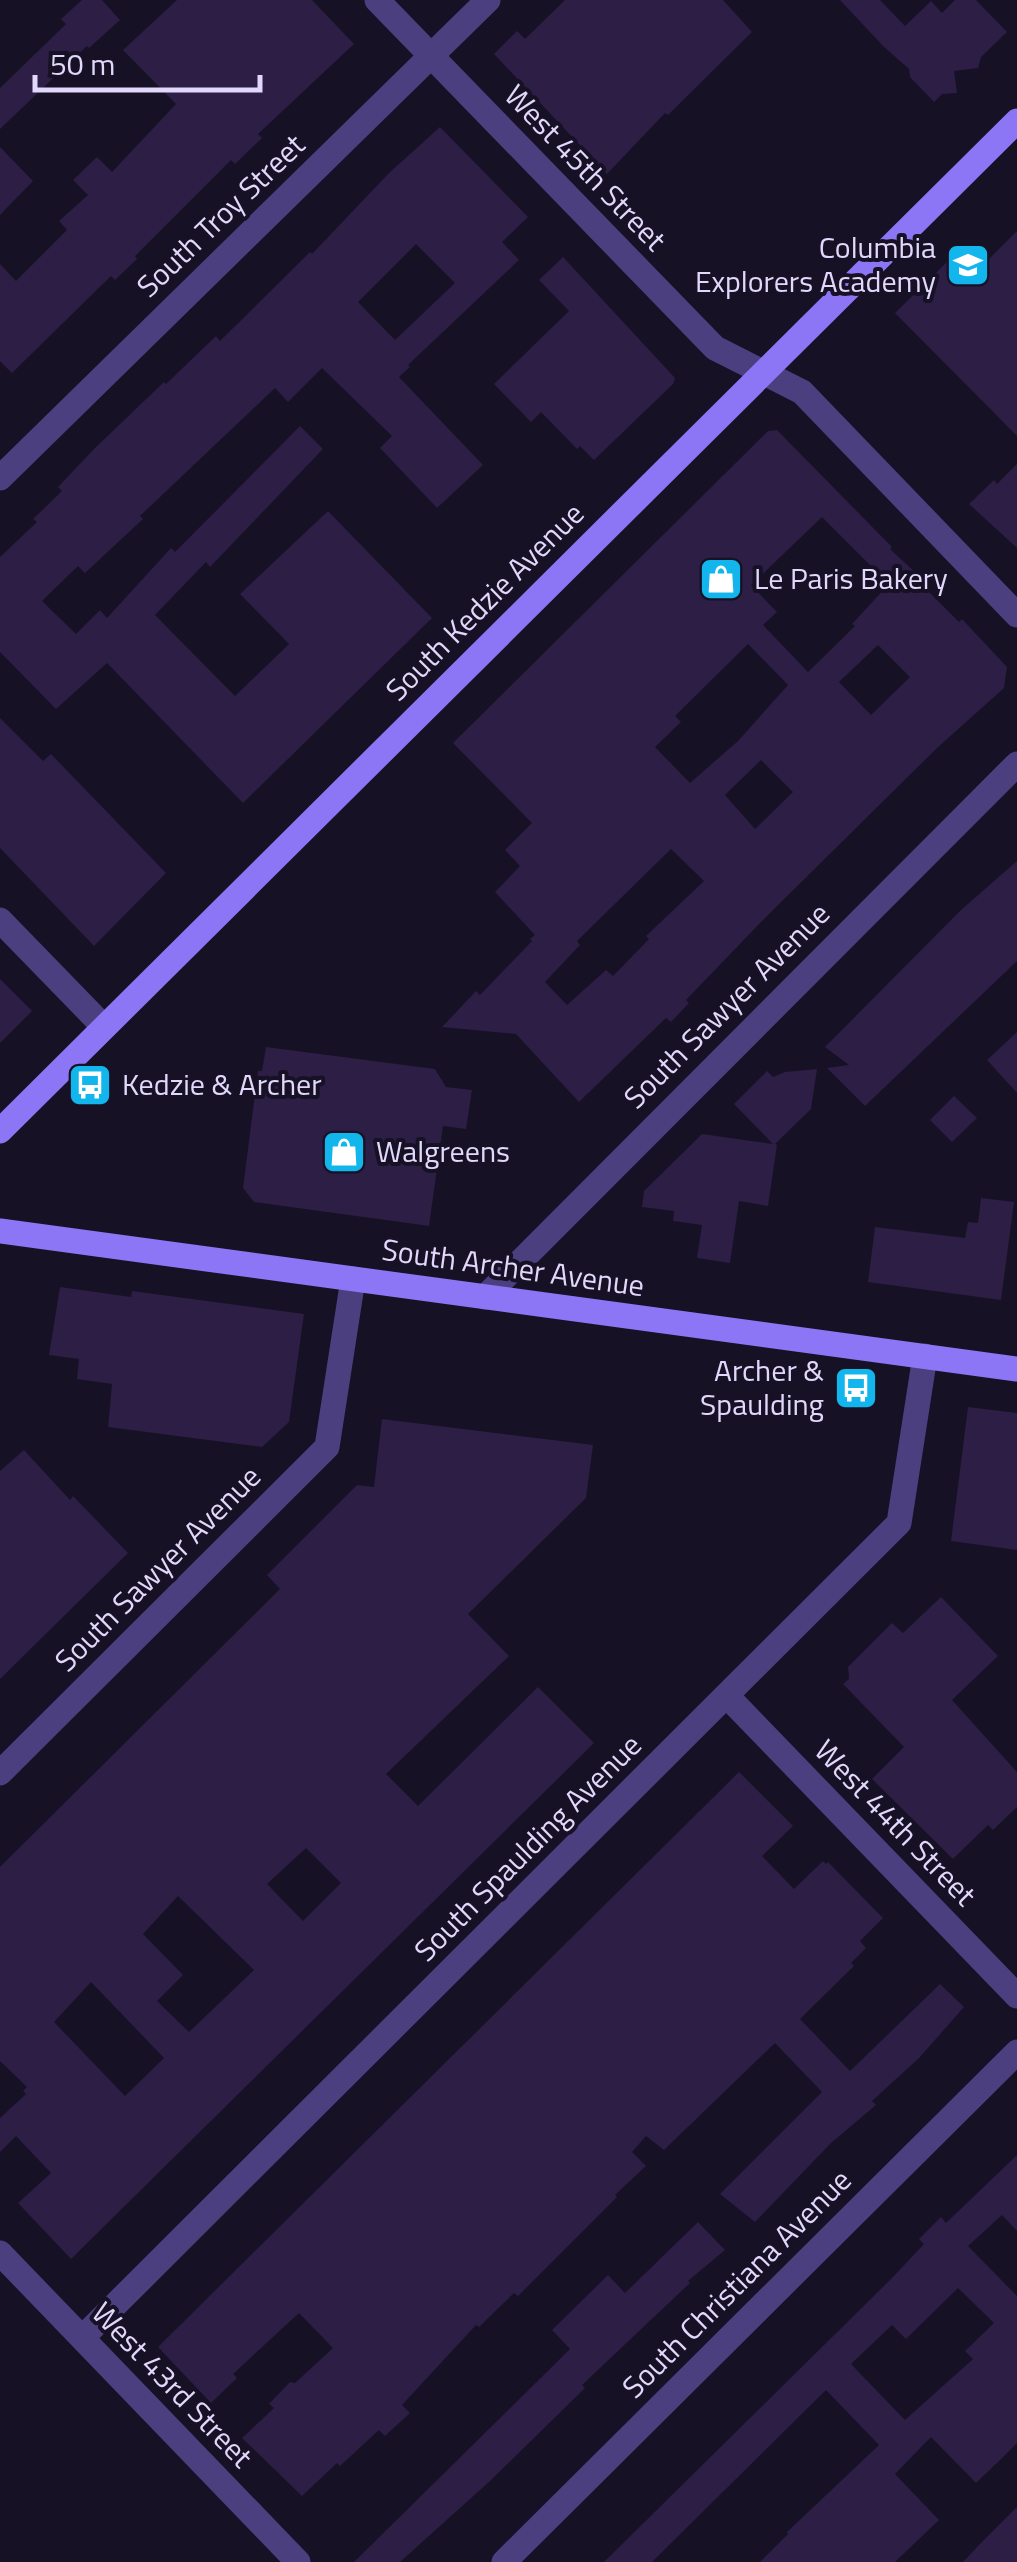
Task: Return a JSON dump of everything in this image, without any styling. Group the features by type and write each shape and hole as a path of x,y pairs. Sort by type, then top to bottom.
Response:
{"main road":[{"name":"South Kedzie Avenue","path":"0,1131 1017,121"},
{"name":"South Archer Avenue","path":"0,1231 1017,1369"}],"street":[{"name":"West 45th Street","path":"376,0 715,348 802,392 1017,614"},
{"name":"South Troy Street","path":"0,478 488,0"},
{"name":"South Sawyer Avenue","path":"485,1297 1017,764"},
{"path":"0,920 104,1027"},
{"name":"South Sawyer Avenue","path":"0,1773 327,1447 353,1279"},
{"name":"South Spaulding Avenue","path":"82,2338 899,1523 925,1356"},
{"name":"West 44th Street","path":"726,1696 1017,1996"},
{"name":"South Christiana Avenue","path":"504,2562 1017,2052"},
{"name":"West 43rd Street","path":"0,2253 298,2562"}],"building":[{"path":"82,0 102,0 120,20 0,129 0,88 66,24 61,19"},
{"path":"177,0 312,0 354,44 258,134 262,138 235,164 231,160 135,256 137,259 115,280 111,276 12,373 0,361 0,264 16,281 67,230 59,221 88,195 73,180 97,157 112,172 176,104 123,50"},
{"path":"565,0 723,0 752,32 668,115 665,113 607,174 494,54 517,31 525,39"},
{"path":"840,0 880,0 905,26 931,1 942,13 955,0 976,0 1007,32 981,57 978,68 954,71 957,93 942,94 934,102 910,77 909,69"},
{"path":"440,127 528,217 502,242 519,260 399,377 483,465 437,508 380,448 392,436 322,368 288,402 275,388 85,573 78,566 42,601 76,634 100,610 107,618 171,548 175,552 300,426 323,449 210,567 206,562 155,615 235,696 289,644 240,594 328,511 432,618 243,803 107,663 56,709 0,652 0,557 37,522 33,519 62,491 58,487 95,448 216,336 220,341 312,254 389,173","holes":["416,244 455,283 395,340 358,302"]},
{"path":"0,147 33,181 0,215"},
{"path":"1017,231 1017,436 895,313 954,255 973,275"},
{"path":"563,257 675,378 594,460 580,446 577,449 541,412 531,422 494,384 569,311 539,280"},
{"path":"777,430 930,586 927,590 959,622 962,619 1007,667 1004,688 937,748 763,920 686,1000 689,1003 671,1022 666,1018 579,1102 516,1034 442,1027 476,991 480,995 535,935 495,892 520,866 505,850 532,823 453,743 768,431","holes":["822,517 889,584 852,624 855,626 808,672 763,625 777,612 751,585","748,644 788,685 738,741 690,783 655,747 681,722 675,716","878,645 910,677 871,715 839,682","761,760 793,792 755,829 725,795","671,849 704,881 646,936 649,939 613,976 606,970 567,1005 545,982 580,945 577,941"]},
{"path":"1017,464 1017,548 969,504"},
{"path":"0,718 43,761 51,754 166,873 94,946 0,848"},
{"path":"1017,861 1017,961 865,1106 827,1068 849,1065 825,1047 961,910"},
{"path":"0,979 32,1011 0,1043"},
{"path":"1017,1032 1017,1093 987,1060"},
{"name":"Walgreens","path":"266,1047 435,1069 446,1087 472,1090 466,1129 443,1126 429,1226 254,1202 243,1188 258,1071 262,1071"},
{"path":"817,1069 811,1109 775,1144 768,1206 739,1201 730,1263 697,1258 702,1225 673,1221 674,1211 642,1207 644,1191 702,1134 773,1144 734,1104 767,1071 773,1077"},
{"path":"954,1096 977,1118 952,1142 930,1120"},
{"path":"981,1198 1014,1202 1001,1300 868,1282 875,1227 965,1238 968,1222 978,1223"},
{"path":"60,1287 131,1297 132,1291 304,1314 289,1422 262,1447 108,1427 112,1384 77,1379 79,1359 49,1355"},
{"path":"968,1407 1017,1413 1017,1550 951,1541"},
{"path":"382,1419 593,1445 586,1498 468,1614 509,1656 386,1774 418,1806 538,1687 594,1743 71,2259 18,2203 51,2173 16,2136 0,2152 0,2118 26,2094 23,2091 27,2087 0,2061 0,1867 280,1589 267,1575 357,1485 374,1487","holes":["306,1848 341,1883 303,1921 267,1884","178,1896 254,1970 189,2032 157,2001 183,1975 143,1934","91,1982 164,2058 125,2096 54,2022"]},
{"path":"24,1450 70,1500 73,1496 128,1553 0,1679 0,1471"},
{"path":"941,1597 998,1656 952,1700 1017,1772 1017,1807 993,1830 988,1825 953,1859 872,1779 904,1747 843,1684 849,1679 848,1667 892,1623 903,1633"},
{"path":"739,1772 793,1826 762,1856 794,1889 823,1861 828,1862 883,1918 860,1941 866,1948 851,1963 854,1966 800,2019 850,2071 940,1984 964,2007 919,2058 872,2101 876,2105 831,2143 755,2222 720,2194 822,2092 775,2043 664,2150 646,2136 632,2152 646,2166 617,2197 518,2296 514,2293 479,2327 476,2325 402,2405 410,2413 385,2436 379,2430 302,2496 242,2438 274,2408 269,2404 290,2382 295,2383 333,2348 299,2313 233,2374 237,2378 211,2403 158,2347"},
{"path":"1017,2155 1017,2231 1002,2215 968,2246 1017,2296 1017,2443 999,2461 976,2483 931,2437 895,2474 939,2520 895,2562 760,2562 879,2445 826,2390 652,2562 604,2562 891,2279 924,2244 919,2239 941,2217 946,2223","holes":["958,2288 994,2323 965,2351 973,2359 905,2420 851,2364 892,2325 906,2339"]},
{"path":"698,2222 725,2250 582,2385 585,2388 490,2481 400,2562 354,2562 570,2349 552,2330 608,2275 625,2293"},
{"path":"1017,2507 1017,2562 963,2562 978,2546"}],"place":[{"name":"Columbia Explorers Academy","path":"968,265"},
{"name":"Le Paris Bakery","path":"721,579"},
{"name":"Kedzie & Archer","path":"90,1085"},
{"name":"Walgreens","path":"344,1152"},
{"name":"Archer & Spaulding","path":"856,1388"}]}
